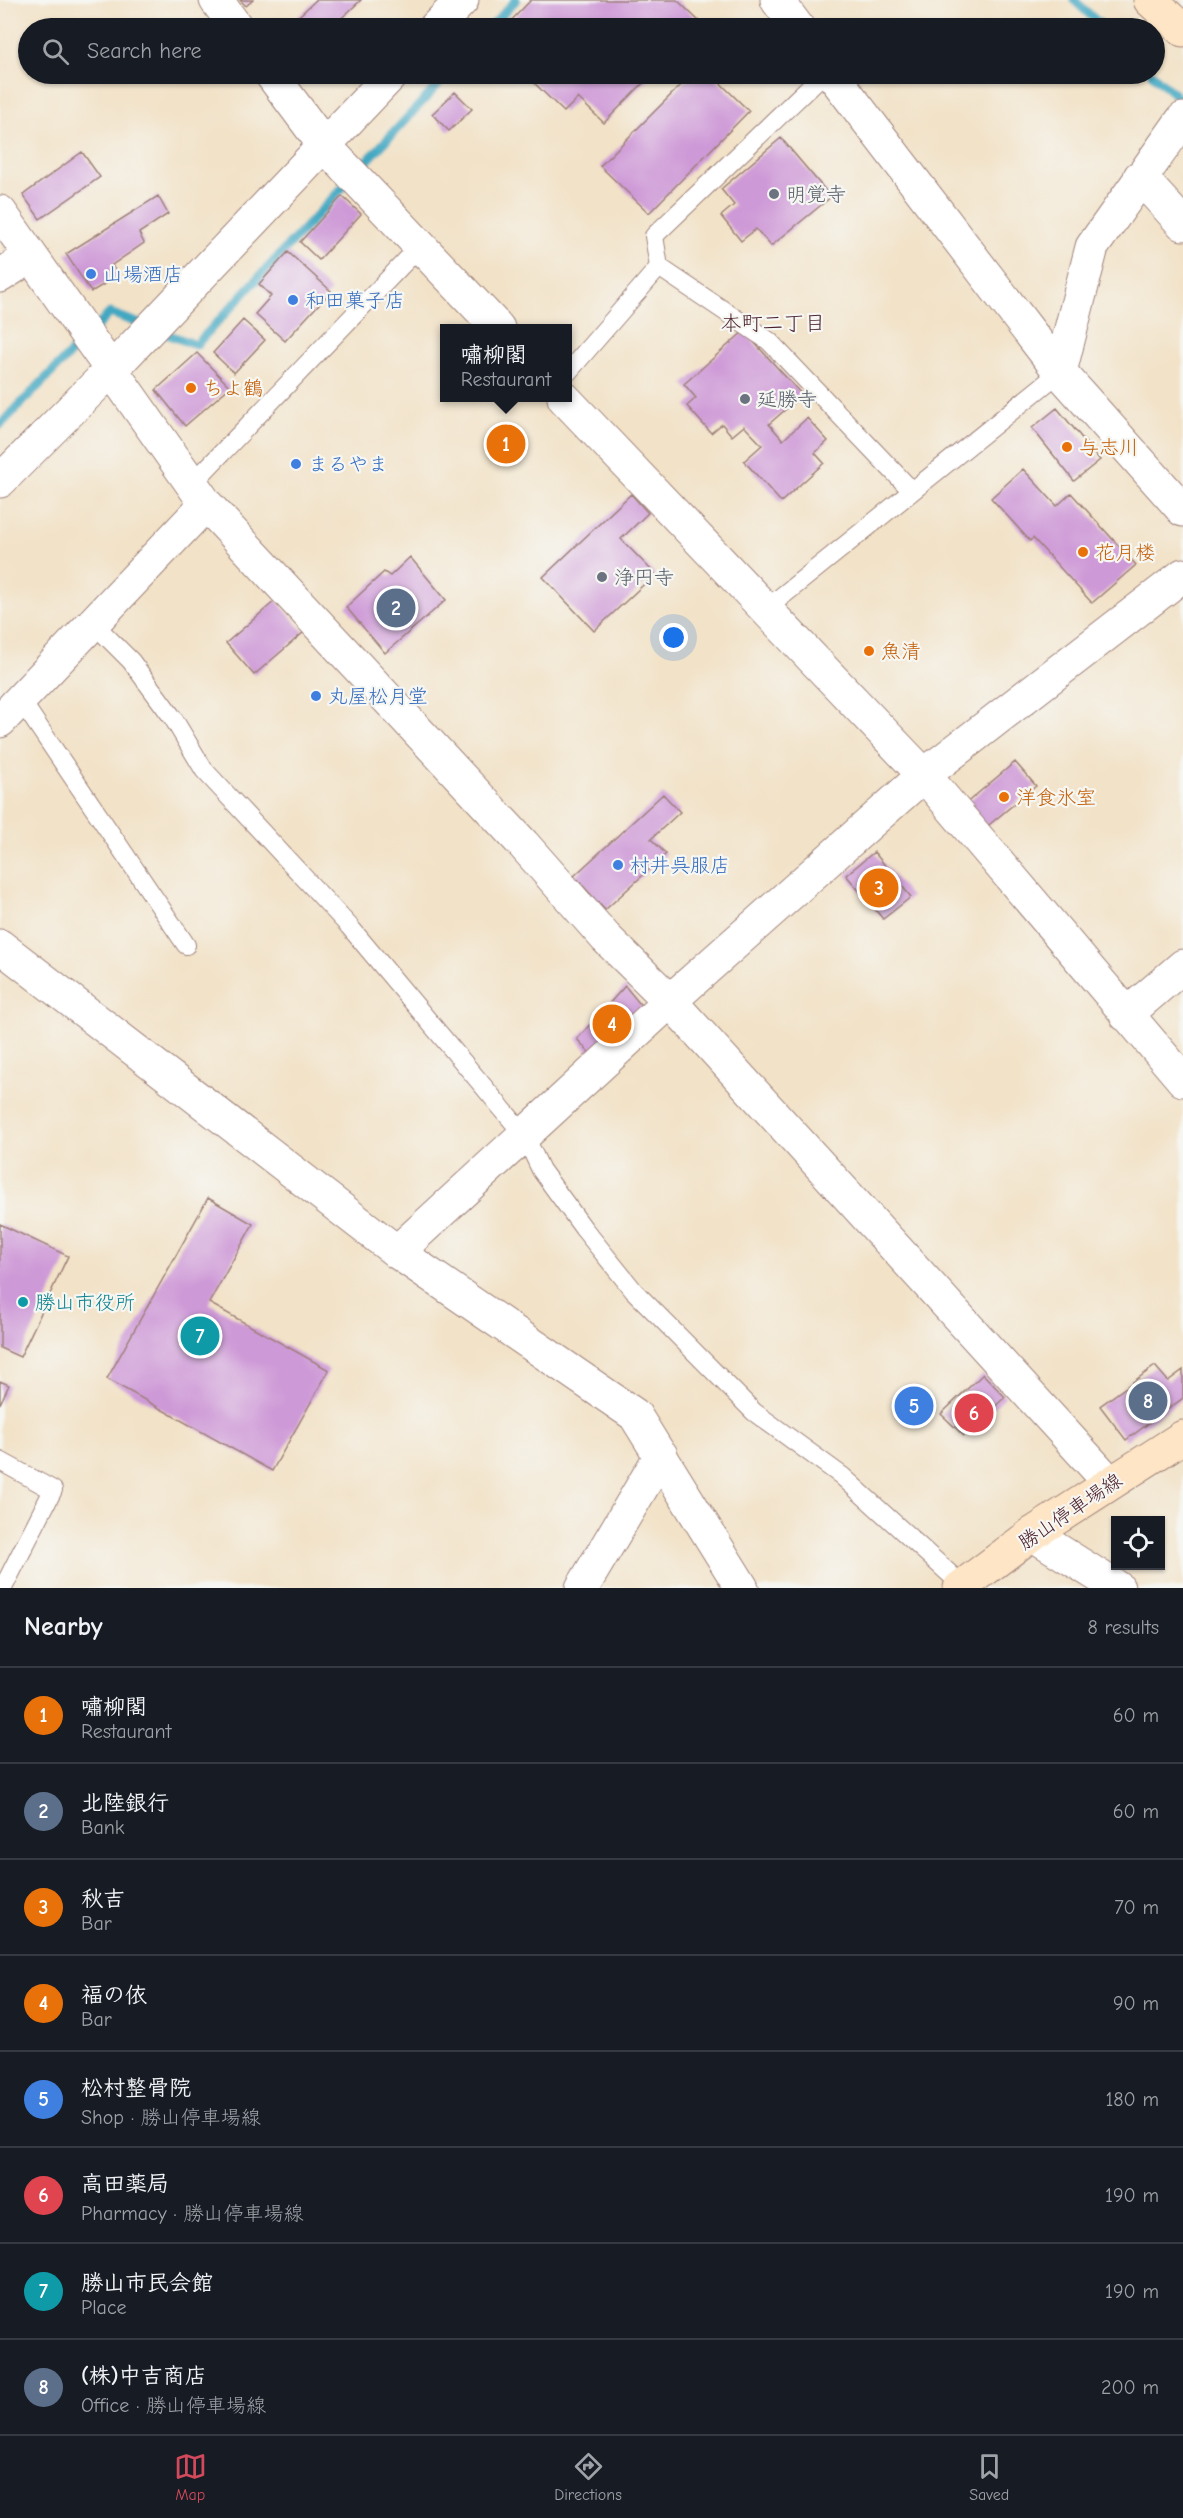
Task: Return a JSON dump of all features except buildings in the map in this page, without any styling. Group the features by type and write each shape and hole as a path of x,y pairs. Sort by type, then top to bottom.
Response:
{"main road":[{"path":"1150,0 1183,30"},
{"name":"勝山停車場線","path":"961,1586 1032,1534 1183,1437"}],"street":[{"path":"216,0 230,18"},
{"path":"777,0 790,18"},
{"path":"443,18 457,2"},
{"path":"278,84 324,145 494,324"},
{"path":"0,481 111,370 382,84"},
{"path":"840,84 1060,372 1183,510"},
{"path":"1060,372 1092,247 1183,119"},
{"path":"1140,177 1183,224"},
{"path":"0,212 199,494 523,844 606,938 670,1001 1110,1483"},
{"path":"0,276 31,256"},
{"path":"568,402 924,775 1183,1080"},
{"path":"10,710 93,623 199,494"},
{"path":"397,1252 670,1001 924,775 1183,575"},
{"path":"0,946 397,1252 635,1415 742,1588"},
{"path":"1126,1015 1183,966"},
{"path":"582,1588 661,1455"},
{"path":"1032,1534 1118,1588"}],"lane":[{"path":"813,84 654,236 659,267 769,341 912,491"},
{"path":"199,494 420,246"},
{"path":"572,366 659,267"},
{"path":"766,609 1060,372"},
{"path":"93,623 131,661 173,718 204,770 348,926 525,1136 541,1170 584,1229 634,1291 754,1412 842,1476 961,1586"},
{"path":"10,710 186,945"},
{"path":"0,1461 53,1490 3,1588"}],"waterway":[{"path":"499,18 516,0"},
{"path":"1074,0 1093,18"},
{"path":"156,330 196,345 439,84"},
{"path":"1163,84 1183,102"},
{"path":"0,425 110,313 143,325"}],"place":[{"name":"明覚寺","path":"774,194"},
{"name":"山場酒店","path":"91,274"},
{"name":"和田菓子店","path":"293,300"},
{"name":"ちよ鶴","path":"191,388"},
{"name":"延勝寺","path":"745,399"},
{"name":"嘯柳閣","path":"506,444"},
{"name":"与志川","path":"1067,447"},
{"name":"まるやま","path":"296,464"},
{"name":"花月楼","path":"1083,552"},
{"name":"浄円寺","path":"602,577"},
{"name":"北陸銀行","path":"396,608"},
{"name":"魚清","path":"869,651"},
{"name":"丸屋松月堂","path":"316,696"},
{"name":"洋食氷室","path":"1004,797"},
{"name":"村井呉服店","path":"618,865"},
{"name":"秋吉","path":"879,888"},
{"name":"福の依","path":"612,1024"},
{"name":"勝山市役所","path":"23,1302"},
{"name":"勝山市民会館","path":"200,1336"},
{"name":"(株)中吉商店","path":"1148,1401"},
{"name":"松村整骨院","path":"914,1406"},
{"name":"高田薬局","path":"974,1413"}],"district":[{"name":"本町二丁目","path":"773,323"}]}
